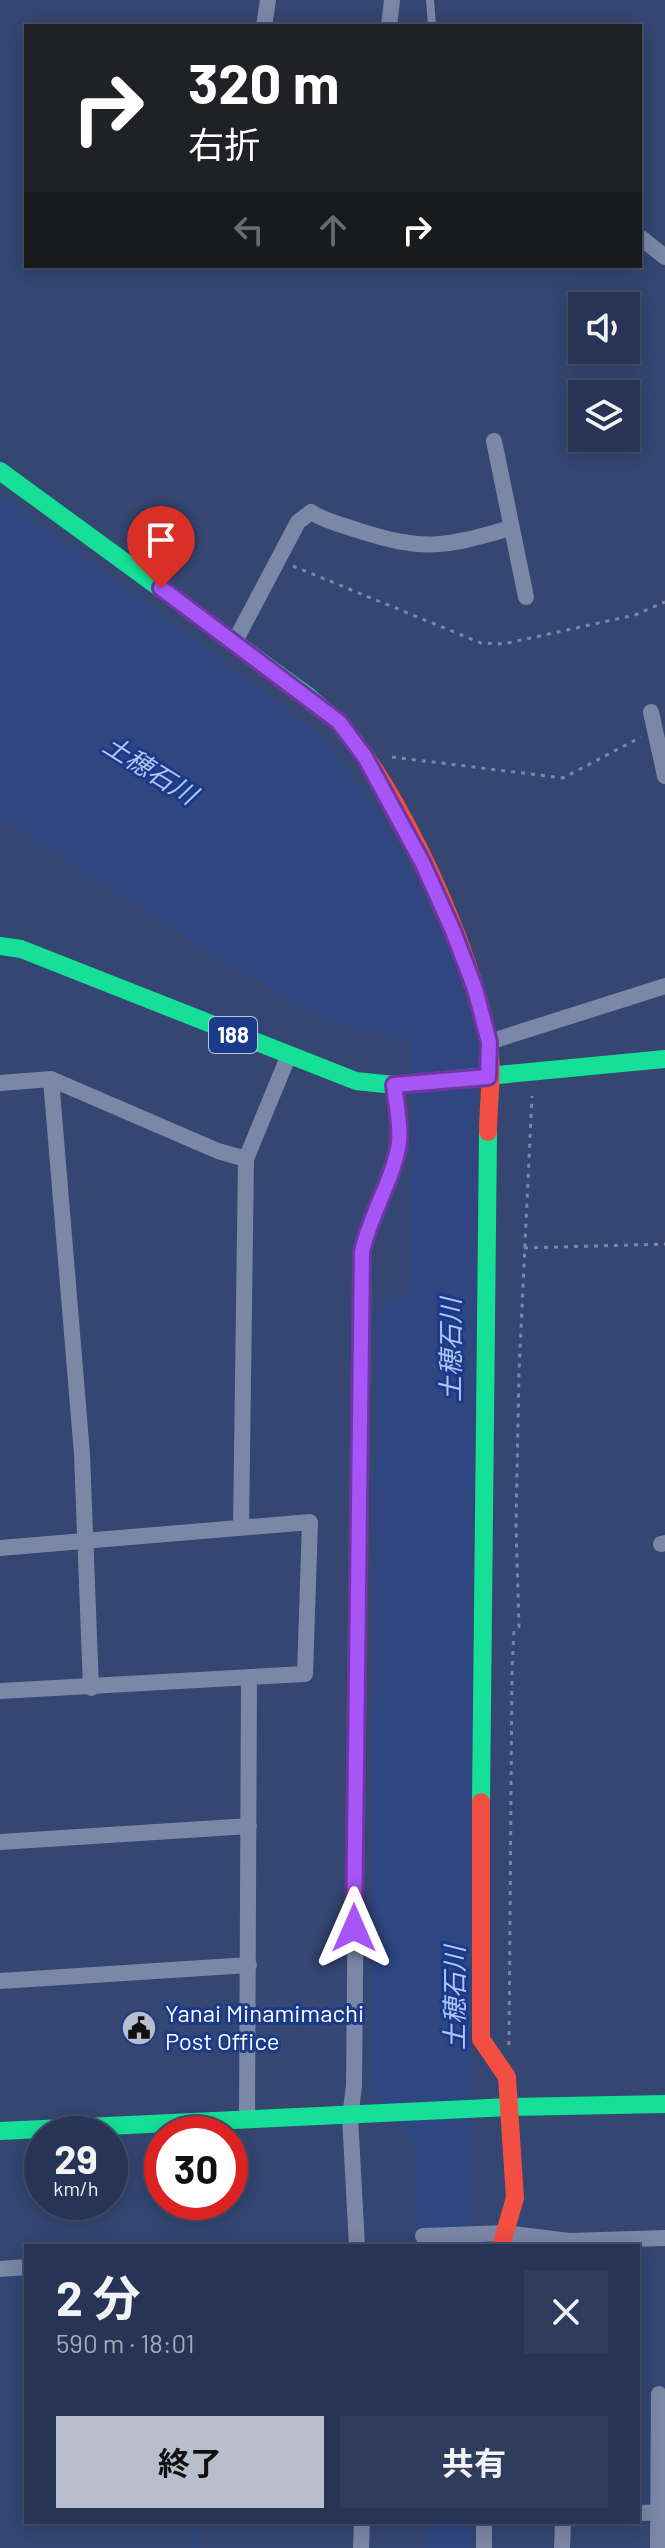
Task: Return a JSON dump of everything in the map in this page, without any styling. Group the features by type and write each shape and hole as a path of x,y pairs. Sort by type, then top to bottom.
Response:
{"main road":[{"path":"0,471 88,532 339,722 365,757 416,850 453,931 475,989 489,1042 486,1077 481,1641 481,2039 507,2077 515,2198 504,2239"},
{"name":"188","path":"0,946 21,949 288,1057 356,1081 399,1085 665,1059"},
{"name":"188","path":"0,961 65,968"},
{"path":"248,2120 379,2116 510,2107 665,2104"},
{"path":"0,2131 144,2125"}],"street":[{"path":"264,24 268,0"},
{"path":"389,24 392,0"},
{"path":"642,239 665,257"},
{"path":"494,441 526,597"},
{"path":"234,643 298,522 311,512 399,544 420,547 449,545 511,528"},
{"path":"651,712 665,776"},
{"path":"489,1042 665,986"},
{"path":"241,1528 246,1159 288,1057"},
{"path":"0,1083 51,1079 218,1151 246,1159"},
{"path":"51,1079 81,1439 91,1688"},
{"path":"357,2244 350,2117 354,2086 362,1252 368,1223 390,1174 399,1141 399,1085"},
{"path":"0,1548 310,1522 305,1674 0,1691"},
{"path":"247,2116 249,1677"},
{"path":"0,1842 249,1826"},
{"path":"0,1981 249,1965"},
{"path":"423,2236 471,2235 569,2241 665,2238"},
{"path":"0,2269 24,2267"},
{"path":"658,2548 662,2512 659,2394"},
{"path":"640,2513 662,2512"},
{"path":"361,2548 362,2524"},
{"path":"484,2524 484,2548"},
{"path":"562,2548 563,2524"}],"lane":[{"path":"430,0 432,24"}],"path":[{"path":"279,560 481,643 517,641 635,615 665,602"},
{"path":"365,757 563,778 654,729"},
{"path":"499,2065 510,2041 512,1669 514,1631 519,1627 516,1526 531,1113"},
{"path":"524,1248 665,1244"}],"water":[{"name":"土穂石川","path":"0,496 318,733 385,819 451,953 476,1041 470,2244 418,2244 416,2147 370,2086 376,1309 410,1292 412,1038 361,1031 316,1015 208,952 0,817"},
{"path":"424,2524 471,2524 471,2548 425,2548"}],"waterway":[{"path":"0,2278 24,2277"},
{"path":"194,2524 196,2548"}],"traffic: fast":[{"path":"0,471 308,696 336,720"},
{"path":"0,946 21,949 356,1081 394,1085 665,1059"},
{"path":"481,1802 488,1132"},
{"path":"0,2131 510,2107 665,2104"}],"traffic: jam":[{"path":"336,720 360,748 407,826 430,871 467,962 490,1051 488,1132"},
{"path":"481,1802 481,2039 507,2077 515,2198 502,2244"}],"place":[{"name":"Yanai Minamimachi Post Office","path":"139,2028"}],"route":[{"path":"161,588 339,722 365,757 422,862 453,931 475,989 489,1042 488,1077 394,1085 399,1141 390,1174 368,1223 362,1252 354,1928"}]}
